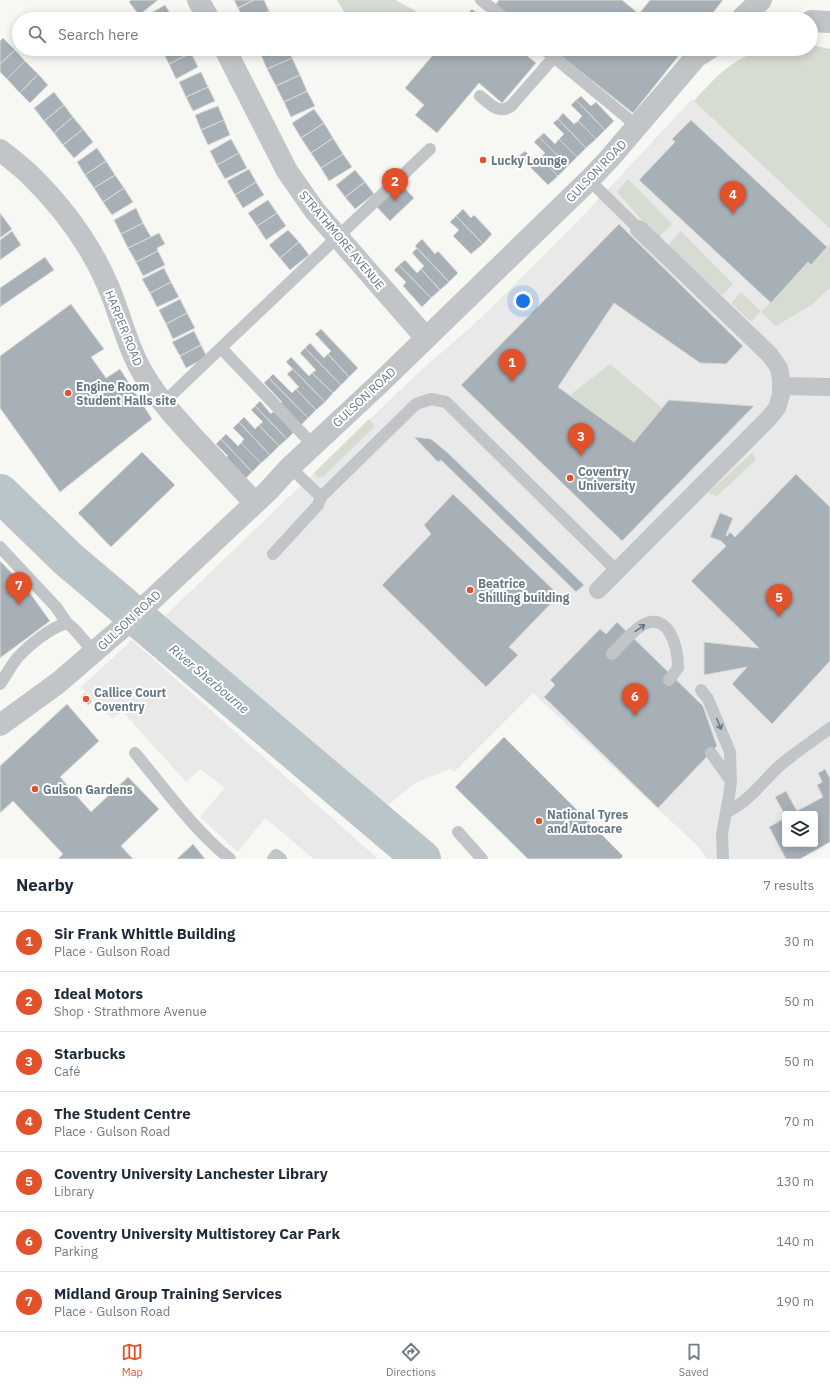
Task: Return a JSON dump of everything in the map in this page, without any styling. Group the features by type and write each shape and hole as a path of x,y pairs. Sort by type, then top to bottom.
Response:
{"street":[{"path":"198,0 205,12"},
{"path":"748,12 761,0"},
{"path":"818,21 830,22"},
{"name":"STRATHMORE AVENUE","path":"229,56 287,171 315,211 426,338"},
{"name":"GULSON ROAD","path":"0,725 58,684 124,626 255,503 313,445 380,384 589,180 609,159 698,56"},
{"name":"HARPER ROAD","path":"0,150 28,172 49,195 89,249 109,289 143,375 174,416 255,503"},
{"path":"598,590 768,418 777,408 782,395 779,368 770,356 639,229"},
{"path":"782,386 830,387"}],"lane":[{"path":"481,0 497,12"},
{"path":"480,96 499,110 506,110 512,106 554,57 637,126"},
{"path":"164,403 430,149"},
{"path":"589,180 639,229"},
{"path":"221,348 313,445"},
{"path":"273,554 318,505 321,497 416,404 431,399 446,402 617,571"},
{"path":"290,467 321,497"},
{"path":"0,547 56,607 67,623 94,652"},
{"path":"612,654 639,627 654,622 662,624 673,637 678,659 678,668 669,680"},
{"path":"0,684 17,658 40,638 57,626 67,623"},
{"path":"701,690 708,699 730,752 731,781 722,834 723,859"},
{"path":"726,813 753,794 777,768 830,728"},
{"path":"711,752 731,781"},
{"path":"135,753 210,842 230,859"},
{"path":"458,832 482,859"},
{"path":"273,859 276,855 281,859"}],"shaded area":[{"path":"337,0 395,0 416,11 415,12 344,12"},
{"path":"818,46 830,49 830,229 694,101 710,83 737,61 746,56 818,56"},
{"name":"Coventry University","path":"692,99 830,229 830,842 800,859 707,859 699,847 533,693 454,772 450,769 417,782 384,808 165,616 417,374 472,326 600,198"},
{"path":"628,179 672,224 658,238 617,192"},
{"path":"681,231 733,284 722,295 666,247"},
{"path":"830,244 830,289 827,290 813,304 776,326 761,312 808,262 811,264"},
{"path":"741,292 761,311 751,322 731,303"},
{"path":"610,364 662,408 634,442 570,395"},
{"path":"369,419 375,426 324,476 319,478 314,473"},
{"path":"753,452 755,461 717,496 708,493"},
{"path":"132,640 378,859 314,859 265,818 238,852 200,817 225,788 200,769 186,782 123,712 112,718 81,687"}],"building":[{"path":"131,0 158,0 143,12 137,12 129,2"},
{"path":"234,0 254,0 238,8"},
{"path":"254,0 264,0 269,11 240,12 238,8"},
{"path":"499,0 622,0 637,12 504,12 495,5"},
{"path":"650,0 723,0 714,12 641,12"},
{"path":"165,5 169,12 153,12"},
{"path":"3,38 12,47 12,53 0,64 0,41"},
{"path":"12,53 12,56 20,56 25,61 7,79 0,72 0,64"},
{"path":"165,56 185,56 169,64"},
{"path":"185,56 192,56 198,67 176,79 169,64"},
{"path":"261,56 291,56 292,58 267,69"},
{"path":"432,56 528,56 536,63 502,103 479,83 437,133 415,115 424,105 405,88"},
{"path":"561,56 678,56 633,113"},
{"path":"292,58 300,75 276,86 267,69"},
{"path":"25,61 38,74 20,93 7,79"},
{"path":"201,72 208,87 186,97 179,82"},
{"path":"38,74 48,85 30,103 20,93"},
{"path":"300,75 307,91 284,102 276,86"},
{"path":"208,87 215,101 193,111 186,97"},
{"path":"307,91 315,106 291,117 284,102"},
{"path":"54,92 64,105 44,121 34,108"},
{"path":"581,96 591,106 596,102 614,121 605,130 576,100"},
{"path":"576,100 605,130 596,139 578,121 582,116 571,105"},
{"path":"64,105 73,117 54,133 44,121"},
{"path":"218,106 224,120 201,130 195,115"},
{"path":"314,109 324,123 301,138 292,123"},
{"path":"563,113 574,124 578,121 596,139 586,148 558,119"},
{"path":"73,117 83,129 63,145 54,133"},
{"path":"558,119 586,148 577,157 559,139 564,134 553,123"},
{"path":"224,120 230,135 208,145 201,130"},
{"path":"691,120 827,247 811,265 808,262 771,303 639,180 675,142 672,139"},
{"path":"324,123 333,138 311,153 301,138"},
{"path":"83,129 93,142 74,158 63,145"},
{"path":"544,133 555,144 559,139 577,157 568,166 539,137"},
{"path":"539,137 568,166 558,176 540,158 545,153 534,142"},
{"path":"333,138 343,154 321,168 311,153"},
{"path":"231,139 239,153 217,165 210,151"},
{"path":"97,148 106,161 85,175 77,162"},
{"path":"525,151 536,162 540,158 558,176 548,185 519,156"},
{"path":"239,153 247,168 225,179 217,165"},
{"path":"343,154 352,167 329,181 321,168"},
{"path":"106,161 115,175 94,188 85,175"},
{"path":"249,169 256,182 235,195 227,181"},
{"path":"355,170 365,182 345,197 336,185"},
{"path":"115,175 124,188 103,202 94,188"},
{"path":"256,182 264,195 243,208 235,195"},
{"path":"365,182 374,194 355,209 345,197"},
{"path":"400,183 414,198 390,221 375,205"},
{"path":"124,188 133,202 112,215 103,202"},
{"path":"268,200 277,213 257,226 248,213"},
{"path":"136,208 143,223 121,234 114,220"},
{"path":"463,209 471,218 474,215 492,234 483,244 456,216"},
{"path":"0,213 12,229 0,238"},
{"path":"277,213 286,226 266,240 257,226"},
{"path":"456,216 483,244 471,254 453,236 459,230 450,222"},
{"path":"143,223 151,237 128,248 121,234"},
{"path":"619,224 743,346 726,364 700,363 614,303 558,387 634,442 669,400 754,406 622,541 461,385"},
{"path":"288,230 299,242 280,258 269,245"},
{"path":"12,231 21,245 0,260 0,240"},
{"path":"159,233 165,244 157,248 158,251 136,262 128,248"},
{"path":"422,239 435,254 438,251 458,273 449,282 415,246"},
{"path":"299,242 309,255 290,270 280,258"},
{"path":"417,248 449,282 440,290 421,269 424,266 412,253"},
{"path":"158,251 165,265 143,276 136,262"},
{"path":"45,257 54,270 0,307 0,288"},
{"path":"405,260 417,273 421,269 440,290 431,298 399,265"},
{"path":"399,265 431,298 422,307 403,286 406,282 394,270"},
{"path":"164,268 171,282 150,293 142,279"},
{"path":"171,282 179,297 157,307 150,293"},
{"path":"180,299 187,313 166,324 159,310"},
{"name":"Engine Room Student Halls site","path":"71,304 104,349 91,357 106,378 120,369 152,419 60,492 0,408 0,356"},
{"path":"187,313 195,328 173,339 166,324"},
{"path":"321,329 358,368 349,377 328,354 331,351 315,334"},
{"path":"194,331 201,345 180,356 172,342"},
{"path":"310,343 324,358 328,354 349,377 341,385 305,348"},
{"path":"201,345 207,357 186,368 180,356"},
{"path":"305,348 341,385 333,393 312,373 316,370 300,353"},
{"path":"291,357 309,376 312,373 333,393 325,402 286,362"},
{"path":"293,369 325,402 316,410 296,389 299,387 287,374"},
{"path":"273,374 292,393 296,389 316,410 308,418 269,378"},
{"path":"269,378 308,418 299,427 278,406 282,402 264,383"},
{"path":"260,401 271,414 274,411 294,432 287,439 255,406"},
{"path":"255,406 287,439 279,446 259,425 263,422 251,410"},
{"path":"244,417 255,429 259,425 279,446 270,455 239,422"},
{"path":"239,422 270,455 261,463 241,443 244,439 233,428"},
{"path":"226,434 238,446 241,443 261,463 252,472 221,439"},
{"path":"414,437 431,439 448,453 584,585 576,592 441,460 438,462"},
{"path":"221,439 252,472 244,480 224,459 228,456 216,444"},
{"path":"142,452 175,485 111,547 78,513"},
{"path":"796,474 830,507 830,661 772,724 732,684 747,667 704,675 704,642 759,648 691,581 726,546 721,541 710,537 720,513 733,518 726,535 727,536 730,532 735,537"},
{"name":"Beatrice Shilling building","path":"453,494 559,595 509,647 518,655 486,687 382,585 431,534 424,525"},
{"path":"0,561 27,589 50,621 0,658"},
{"path":"617,622 703,706 717,746 658,808 544,697 555,685 550,680 600,629 606,634"},
{"name":"Callice Court Coventry","path":"85,693 92,701 88,705 81,697"},
{"name":"Gulson Gardens","path":"67,704 99,741 60,777 91,812 128,777 159,809 121,846 133,859 58,859 63,854 13,801 0,813 0,766"},
{"name":"National Tyres and Autocare","path":"504,737 623,856 620,859 528,859 455,787"},
{"path":"825,769 830,778 830,842 800,859 786,859 769,827 782,820 782,847 818,847 818,811 797,811 823,797 817,785 822,782 818,773"},
{"path":"786,791 797,811 783,811 775,797"},
{"path":"193,844 205,859 177,859"}],"waterway":[{"name":"River Sherbourne","path":"0,493 68,559 422,859"}],"place":[{"name":"Lucky Lounge","path":"483,160"},
{"name":"Ideal Motors","path":"395,201"},
{"name":"The Student Centre","path":"733,214"},
{"name":"Sir Frank Whittle Building","path":"512,382"},
{"name":"Engine Room Student Halls site","path":"68,393"},
{"name":"Starbucks","path":"581,456"},
{"name":"Coventry University","path":"570,478"},
{"name":"Beatrice Shilling building","path":"470,590"},
{"name":"Midland Group Training Services","path":"19,605"},
{"name":"Coventry University Lanchester Library","path":"779,617"},
{"name":"Callice Court Coventry","path":"86,699"},
{"name":"Coventry University Multistorey Car Park","path":"635,716"},
{"name":"Gulson Gardens","path":"35,789"},
{"name":"National Tyres and Autocare","path":"539,821"}]}
